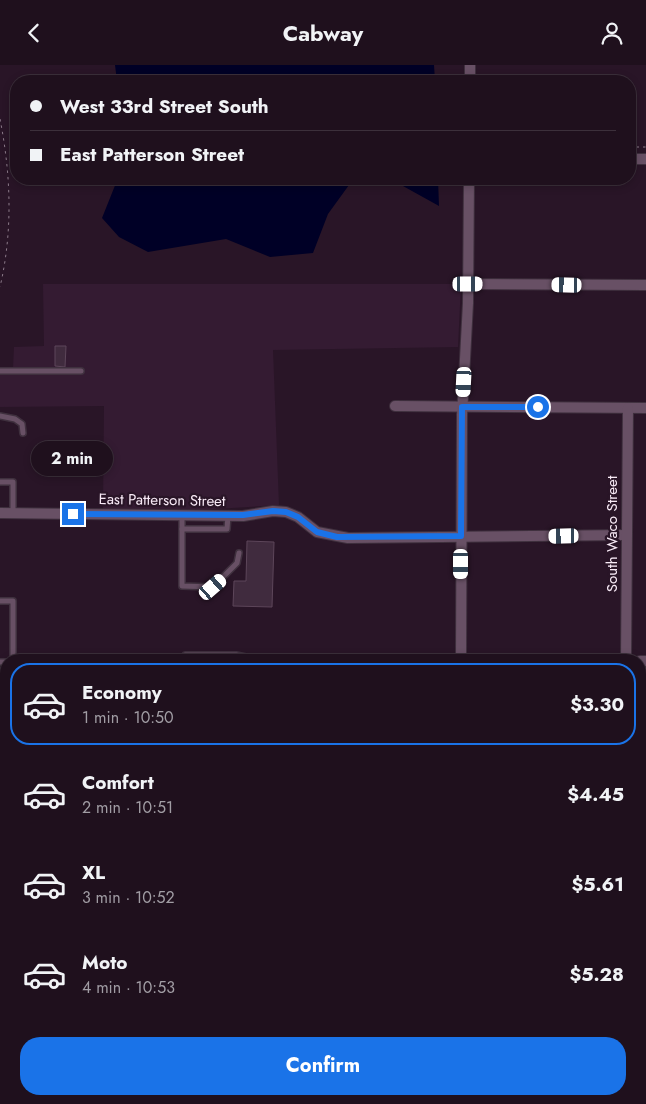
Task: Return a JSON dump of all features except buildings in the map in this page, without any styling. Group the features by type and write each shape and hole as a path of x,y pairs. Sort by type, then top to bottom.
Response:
{"street":[{"path":"461,654 462,407 468,284 469,185"},
{"path":"468,284 646,285"},
{"path":"395,406 646,408"},
{"name":"South Waco Street","path":"626,654 628,408"},
{"name":"East Patterson Street","path":"0,513 228,515 273,511 292,514 317,532 337,537 461,536"},
{"path":"461,536 627,535"}],"lane":[{"path":"0,371 81,371"},
{"path":"0,416 15,419 22,424 23,433"},
{"path":"0,482 13,482 13,513"},
{"path":"182,515 182,586 213,587 237,563 239,553"},
{"path":"182,529 227,529 228,515"},
{"path":"0,601 13,601 13,654"}],"path":[{"path":"0,119 7,159 10,205 0,287"}],"shaded area":[{"path":"43,284 461,284 458,347 273,350 279,505 200,510 103,509 104,406 0,407 0,367 13,368 14,347 44,346"}],"water":[{"path":"115,65 434,65 435,75 116,75"},
{"path":"115,185 349,185 328,214 313,253 270,257 226,239 148,252 119,237 102,218"},
{"path":"401,185 438,185 439,206"}],"route":[{"path":"73,514 243,515 273,511 292,514 317,532 337,537 461,536 462,407 538,407"}]}
